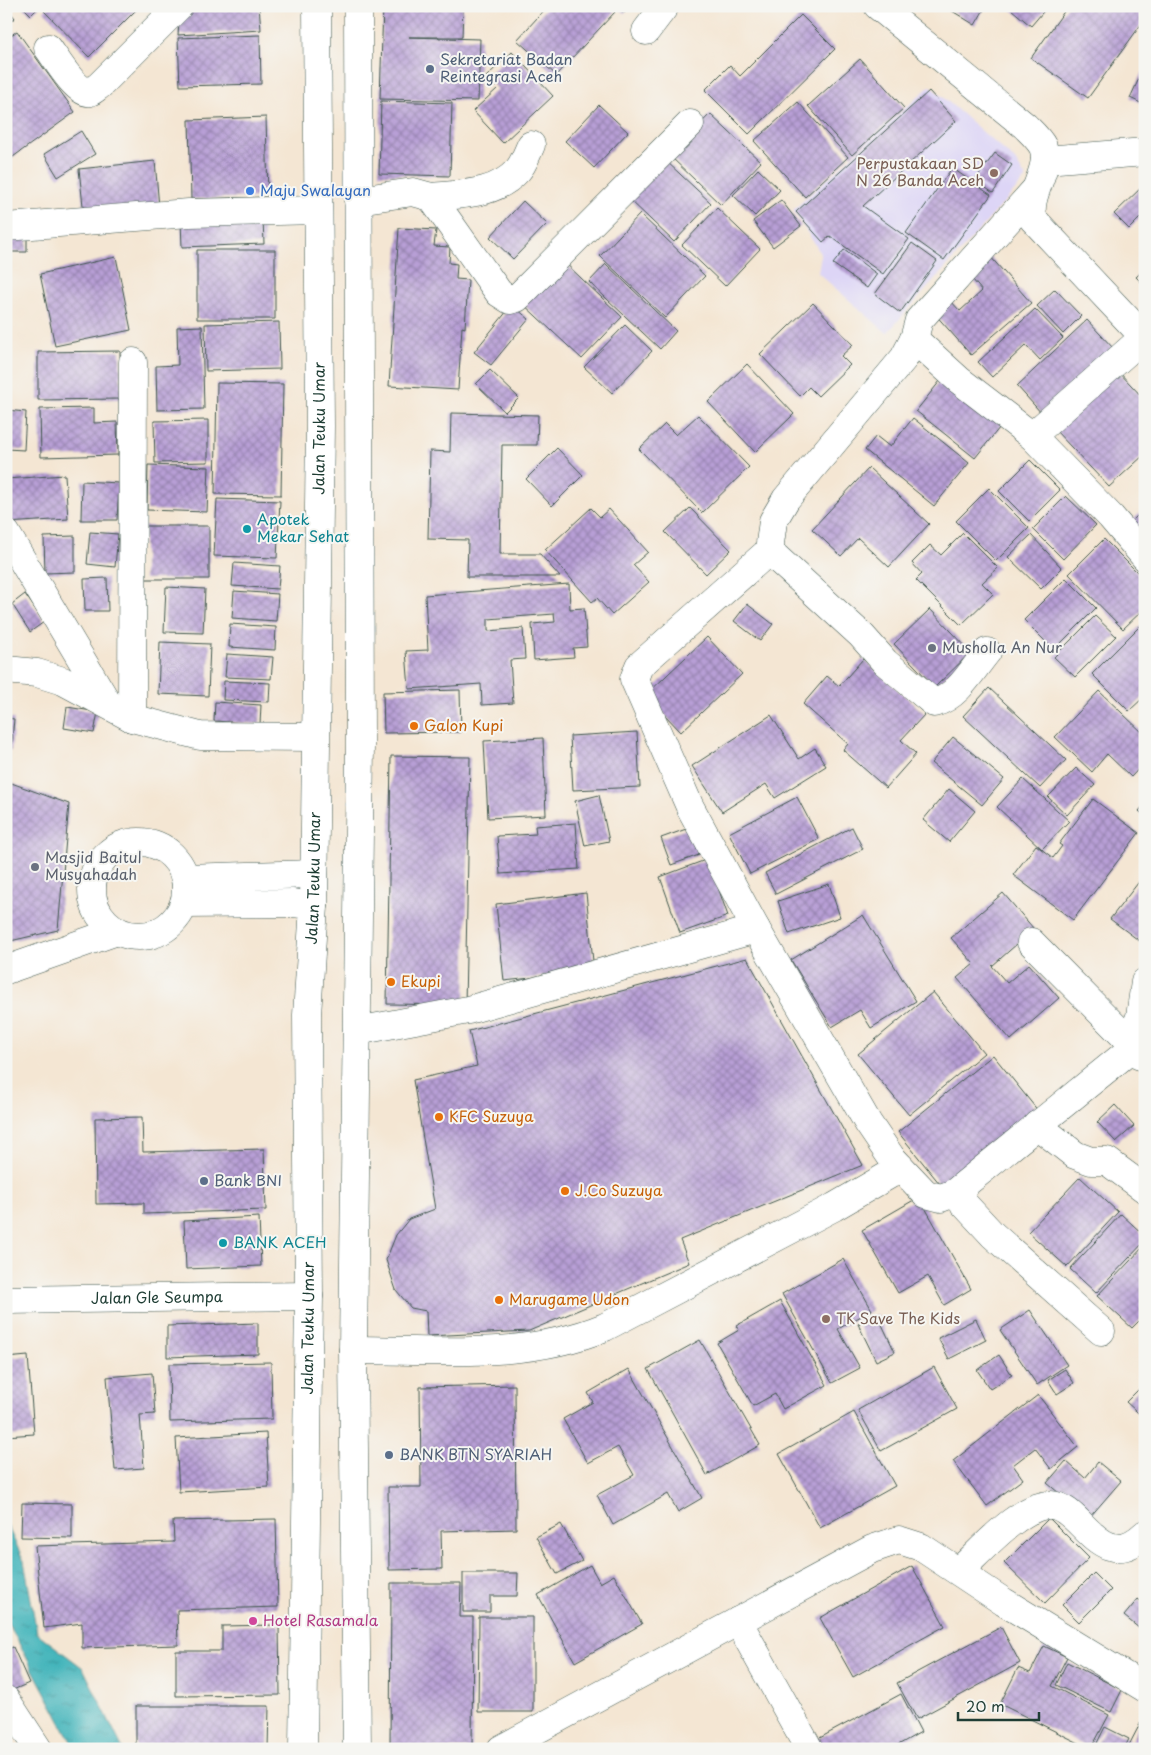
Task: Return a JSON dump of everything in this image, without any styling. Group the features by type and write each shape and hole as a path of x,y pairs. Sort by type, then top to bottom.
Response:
{"main road":[{"path":"48,48 76,87 83,92 90,92 100,85 178,6"},
{"name":"Jalan Teuku Umar","path":"303,1749 308,1296 307,1015 314,906 314,737 320,426 317,6"},
{"path":"357,1749 353,1350 360,745 358,6"},
{"path":"646,31 665,6"},
{"path":"889,9 1025,126 1042,147 1045,160 1030,208 1033,219 1144,338 1032,436"},
{"path":"431,197 499,293 510,300 517,298 690,124"},
{"path":"358,200 413,192 431,197 480,193 507,181 520,168 531,145"},
{"path":"1045,160 1145,152"},
{"path":"1035,190 919,320 914,339 904,358 786,499 773,521 768,551 639,666 634,679 690,807 756,929 868,1124 901,1168 926,1194 940,1198 954,1193 1037,1125 1135,1050 1145,982"},
{"path":"6,227 188,213 318,210"},
{"path":"914,339 959,380 1032,436 1110,517 1145,557"},
{"path":"132,718 134,362"},
{"path":"6,533 108,704"},
{"path":"768,551 861,635 885,662 934,702 943,700 954,693 987,652"},
{"path":"6,670 37,673 63,680 132,718 200,736 314,737"},
{"path":"135,841 162,846 181,865 186,878 187,891 184,904 173,922 156,933 143,936 129,935 117,931 106,923 98,912 93,899 94,873 101,860 110,851 135,841"},
{"path":"186,878 314,874"},
{"path":"184,904 293,903 314,906"},
{"path":"357,1031 468,1010 756,929"},
{"path":"6,970 117,931"},
{"path":"1031,942 1135,1050"},
{"path":"1037,1125 1075,1155 1091,1161 1107,1161 1145,1189"},
{"path":"353,1350 500,1350 547,1345 576,1339 605,1327 834,1207 901,1168"},
{"path":"954,1193 993,1234 1101,1331"},
{"name":"Jalan Gle Seumpa","path":"6,1300 308,1296"},
{"path":"959,1571 1010,1524 1023,1515 1044,1506 1058,1507 1089,1534 1111,1546 1130,1545 1145,1534"},
{"path":"501,1749 872,1549 898,1540 921,1547 1004,1602 1145,1688"},
{"path":"738,1620 809,1749"},
{"path":"6,1700 38,1749"}],"shaded area":[{"path":"930,86 1015,160 1026,178 887,333 818,273 821,254 793,210"}],"water":[{"path":"6,1523 24,1561 37,1633 83,1668 123,1749 75,1749 6,1619"}],"building":[{"path":"22,6 40,6 31,15"},
{"path":"49,6 140,6 89,57 44,11"},
{"path":"199,6 259,6 261,30 178,35 179,21"},
{"name":"Sekretariat Badan Reintegrasi Aceh","path":"383,6 463,6 462,37 409,37 480,39 478,101 380,99"},
{"path":"548,6 609,6 615,12 556,75 517,40"},
{"path":"616,6 631,6 624,13"},
{"path":"944,6 986,6 975,25"},
{"path":"1013,6 1048,6 1031,26 1011,9"},
{"path":"1068,6 1145,6 1145,19 1088,98 1031,58"},
{"path":"6,7 15,18 6,24"},
{"path":"801,15 835,49 749,134 705,90 730,65 740,76"},
{"path":"17,31 75,112 6,162 6,39"},
{"path":"260,35 261,84 180,86 178,38"},
{"path":"512,52 553,96 503,143 473,111 497,89 486,77"},
{"path":"860,59 904,108 852,155 808,106"},
{"path":"1142,72 1145,74 1145,105 1130,98"},
{"path":"929,91 956,121 863,206 909,239 883,274 830,236 823,242 796,212"},
{"path":"381,101 452,103 450,176 379,174"},
{"path":"798,102 848,157 805,197 754,141"},
{"path":"599,105 628,132 594,168 565,141"},
{"path":"710,114 761,162 721,205 670,156"},
{"path":"266,117 268,197 191,199 189,120"},
{"path":"81,131 95,154 58,177 44,154"},
{"name":"Perpustakaan SD N 26 Banda Aceh","path":"995,153 1012,165 993,193 975,180"},
{"path":"665,160 711,203 674,242 628,198"},
{"path":"155,161 159,207 84,215 79,169"},
{"path":"952,168 991,195 944,260 906,233"},
{"path":"758,169 780,190 755,216 733,195"},
{"path":"1145,184 1145,213 1129,229 1114,214"},
{"path":"781,200 801,226 773,247 753,221"},
{"path":"523,201 547,224 513,259 490,237"},
{"path":"717,208 760,249 725,286 682,245"},
{"path":"640,214 705,276 665,318 600,256"},
{"path":"263,218 264,244 182,247 181,221"},
{"path":"399,228 436,230 434,246 450,247 449,263 457,264 456,279 468,280 465,328 462,327 458,390 389,386"},
{"path":"6,230 27,231 27,252 6,252"},
{"path":"912,243 937,261 900,313 875,294"},
{"path":"197,250 275,250 275,319 197,319"},
{"path":"844,250 877,274 867,288 833,264"},
{"path":"989,255 1031,303 971,355 934,313 950,300 960,311 982,291 968,274"},
{"path":"116,257 131,330 55,346 40,274"},
{"path":"561,259 622,317 582,359 521,302"},
{"path":"606,264 676,331 660,349 589,282"},
{"path":"1145,269 1145,286 1136,277"},
{"path":"1055,289 1081,316 1063,334 1037,306"},
{"path":"813,303 853,345 841,356 850,365 818,396 809,387 800,396 760,354"},
{"path":"512,305 529,319 491,365 474,352"},
{"path":"1035,309 1063,338 1040,360 1026,345 992,377 978,362"},
{"path":"1087,320 1114,349 1043,415 1017,386"},
{"path":"279,322 280,369 206,371 205,324"},
{"path":"625,325 652,351 612,393 584,367"},
{"path":"202,326 204,409 157,410 156,366 178,365 177,327"},
{"path":"120,351 121,399 38,400 38,352"},
{"path":"747,364 794,414 755,452 708,402"},
{"path":"490,370 519,398 505,412 476,384"},
{"path":"1117,370 1145,400 1145,454 1109,487 1054,429"},
{"path":"944,376 1004,422 975,458 916,411"},
{"path":"217,383 283,384 281,495 215,494"},
{"path":"94,408 94,423 117,422 118,455 41,457 40,409"},
{"path":"6,410 26,412 24,450 6,449"},
{"path":"451,413 538,415 537,445 502,445 500,554 540,554 560,577 467,577 468,540 428,539 430,451 450,452"},
{"path":"698,415 749,467 702,513 639,449 665,424 676,435"},
{"path":"913,418 969,463 934,506 865,450 876,436 890,447"},
{"path":"208,420 208,462 155,463 154,421"},
{"path":"557,448 583,475 552,506 526,479"},
{"path":"1030,460 1060,490 1029,521 999,491"},
{"path":"148,465 209,467 207,512 147,510"},
{"path":"869,468 929,524 889,567 858,538 841,556 812,529"},
{"path":"65,475 68,519 7,523 6,479"},
{"path":"82,481 119,483 117,520 81,520"},
{"path":"989,488 1029,528 996,561 956,521"},
{"path":"1066,496 1096,525 1063,559 1033,529"},
{"name":"Apotek Mekar Sehat","path":"217,499 280,501 277,558 214,556"},
{"path":"591,508 600,517 609,509 648,552 633,565 649,582 612,615 597,598 592,602 545,550"},
{"path":"690,508 731,550 706,574 665,532"},
{"path":"1145,508 1145,537 1131,522"},
{"path":"144,526 209,526 209,579 144,579"},
{"path":"90,532 118,534 115,567 87,564"},
{"path":"963,533 998,568 982,583 993,594 961,625 916,580 922,574 912,563 930,545 941,555"},
{"path":"1031,535 1062,568 1041,589 1008,557"},
{"path":"75,536 75,572 45,573 44,537"},
{"path":"1104,539 1145,580 1145,608 1123,629 1069,574"},
{"path":"234,563 280,566 278,589 232,586"},
{"path":"107,578 108,611 85,611 84,579"},
{"path":"1066,578 1096,608 1054,650 1024,620"},
{"path":"569,584 570,609 584,608 587,647 573,648 574,657 534,660 532,624 555,622 554,614 488,619 488,631 523,628 525,659 510,660 513,703 482,705 481,684 409,689 406,651 428,650 425,595"},
{"path":"166,587 205,589 203,633 164,632"},
{"path":"234,591 278,594 276,621 232,618"},
{"path":"25,594 44,622 30,632 12,604"},
{"path":"747,604 773,624 760,641 734,621"},
{"name":"Musholla An Nur","path":"930,609 971,652 935,687 894,644"},
{"path":"1095,616 1116,636 1075,677 1054,657"},
{"path":"1145,621 1145,696 1129,711 1092,674"},
{"path":"230,624 276,627 275,650 229,647"},
{"path":"707,637 742,674 681,732 646,695"},
{"path":"160,642 210,644 208,696 158,694"},
{"path":"227,654 273,657 271,679 225,677"},
{"path":"863,659 925,714 901,740 916,754 886,788 843,750 848,744 803,704 827,676 839,686"},
{"path":"224,681 270,683 269,702 223,700"},
{"path":"989,688 1066,760 1040,788 963,716"},
{"path":"460,690 461,732 384,733 383,692"},
{"path":"1099,691 1145,735 1145,762 1131,777 1107,754 1092,772 1055,737"},
{"path":"215,702 261,705 260,724 214,721"},
{"path":"67,707 98,712 94,733 64,728"},
{"path":"771,715 799,759 815,748 826,766 775,798 766,784 722,812 692,766"},
{"path":"6,718 14,719 11,751 6,750"},
{"path":"637,732 640,787 573,790 570,736"},
{"path":"953,737 1004,779 982,805 931,763"},
{"path":"543,738 546,815 488,818 484,741"},
{"path":"391,756 470,757 465,1005 387,1004"},
{"path":"1076,768 1095,785 1067,815 1048,797"},
{"path":"1023,779 1069,821 1042,849 997,807"},
{"name":"Masjid Baitul Musyahadah","path":"6,781 69,804 58,930 6,942"},
{"path":"949,789 975,811 949,842 923,820"},
{"path":"599,795 609,841 585,846 575,801"},
{"path":"797,797 819,839 750,874 729,833"},
{"path":"1093,799 1139,833 1073,920 1013,875 1036,845 1053,858 1062,846 1059,844"},
{"path":"1145,804 1145,816 1139,811"},
{"path":"576,823 579,869 500,874 497,836 536,834 535,826"},
{"path":"852,827 863,849 776,894 765,873"},
{"path":"689,828 699,855 671,865 661,838"},
{"path":"708,859 728,916 680,933 660,877"},
{"path":"1145,874 1145,945 1110,919"},
{"path":"829,884 840,917 789,934 778,901"},
{"path":"586,893 594,971 504,981 496,904"},
{"path":"1003,893 1034,929 992,966 1007,983 1029,964 1059,998 1011,1040 957,978 974,964 951,938"},
{"path":"863,915 916,1001 871,1028 860,1010 832,1027 791,960"},
{"path":"747,958 863,1165 680,1240 689,1263 529,1331 427,1336 426,1311 411,1308 396,1290 386,1260 396,1235 409,1219 435,1209 413,1080 477,1066 469,1031"},
{"path":"933,992 984,1053 909,1115 858,1054"},
{"path":"993,1055 1039,1112 944,1189 898,1132"},
{"path":"1115,1105 1134,1126 1116,1142 1097,1122"},
{"name":"Bank BNI","path":"142,1117 143,1152 264,1149 266,1210 144,1214 144,1203 96,1204 95,1118"},
{"path":"1080,1177 1118,1212 1067,1267 1028,1232"},
{"path":"919,1197 971,1289 944,1305 928,1276 898,1293 862,1230"},
{"path":"1121,1214 1145,1236 1145,1241 1096,1293 1070,1269"},
{"name":"BANK ACEH","path":"259,1217 261,1266 186,1269 184,1221"},
{"path":"1145,1245 1145,1315 1132,1328 1097,1296"},
{"name":"TK Save The Kids","path":"843,1259 872,1310 838,1329 860,1368 832,1383 782,1294"},
{"path":"780,1301 827,1385 783,1409 775,1394 753,1406 717,1343 739,1330 736,1326"},
{"path":"1030,1310 1067,1365 1037,1385 1000,1330"},
{"path":"877,1314 895,1352 876,1361 858,1324"},
{"path":"976,1319 986,1340 949,1359 938,1338"},
{"path":"258,1323 258,1354 167,1357 167,1326"},
{"path":"700,1340 760,1445 707,1475 648,1369"},
{"path":"999,1355 1012,1375 990,1389 977,1370"},
{"path":"28,1356 34,1434 6,1436 6,1358"},
{"path":"271,1362 272,1419 170,1422 169,1364"},
{"path":"934,1367 957,1409 881,1451 858,1410"},
{"path":"629,1369 702,1498 678,1512 668,1494 613,1525 597,1495 634,1475 618,1447 588,1463 563,1419 593,1402 588,1393"},
{"path":"1065,1369 1074,1383 1057,1394 1048,1380"},
{"path":"152,1373 155,1414 140,1415 144,1468 115,1470 107,1377"},
{"path":"1145,1383 1145,1419 1126,1402"},
{"path":"515,1385 516,1529 441,1531 442,1569 389,1570 388,1487 421,1487 420,1387"},
{"path":"1038,1395 1078,1447 1051,1469 1035,1448 1013,1465 1023,1479 987,1506 953,1461"},
{"path":"854,1412 895,1486 820,1528 779,1454"},
{"path":"266,1433 269,1487 179,1492 176,1438"},
{"path":"1066,1461 1085,1478 1098,1462 1121,1481 1089,1518 1047,1483"},
{"path":"22,1503 72,1504 72,1538 21,1537"},
{"path":"1049,1518 1089,1558 1045,1603 1004,1563"},
{"path":"276,1519 278,1607 177,1610 178,1645 82,1648 82,1623 44,1628 35,1546 174,1542 173,1521"},
{"path":"561,1524 582,1561 557,1574 536,1537"},
{"path":"590,1565 600,1583 614,1575 642,1624 575,1662 538,1595"},
{"path":"912,1566 945,1626 853,1677 820,1618"},
{"path":"463,1573 518,1573 517,1596 490,1596 490,1612 463,1612"},
{"path":"1094,1573 1111,1590 1079,1622 1062,1605"},
{"path":"391,1583 461,1583 460,1617 473,1617 472,1749 390,1749"},
{"path":"1138,1599 1145,1604 1145,1633 1124,1616"},
{"path":"479,1617 533,1617 533,1712 478,1712"},
{"path":"279,1625 280,1695 176,1696 176,1651 222,1651 222,1626"},
{"path":"1001,1627 1020,1663 917,1719 897,1683"},
{"path":"1044,1646 1067,1657 1052,1686 1109,1715 1091,1749 1000,1704 1018,1668 1030,1673"},
{"path":"13,1647 29,1683 6,1693 6,1650"},
{"path":"1067,1662 1122,1690 1111,1712 1056,1685"},
{"path":"901,1694 921,1732 891,1749 821,1749 816,1740"},
{"path":"136,1706 269,1706 268,1749 136,1749"},
{"path":"1141,1722 1145,1723 1145,1749 1127,1749"},
{"path":"1105,1727 1129,1739 1124,1749 1107,1749 1097,1743"}],"place":[{"name":"Sekretariat Badan Reintegrasi Aceh","path":"430,69"},
{"name":"Perpustakaan SD N 26 Banda Aceh","path":"994,173"},
{"name":"Maju Swalayan","path":"250,191"},
{"name":"Apotek Mekar Sehat","path":"247,529"},
{"name":"Musholla An Nur","path":"932,648"},
{"name":"Galon Kupi","path":"414,726"},
{"name":"Masjid Baitul Musyahadah","path":"35,867"},
{"name":"Ekupi","path":"391,982"},
{"name":"KFC Suzuya","path":"439,1117"},
{"name":"Bank BNI","path":"204,1181"},
{"name":"J.Co Suzuya","path":"565,1191"},
{"name":"BANK ACEH","path":"223,1243"},
{"name":"Marugame Udon","path":"499,1300"},
{"name":"TK Save The Kids","path":"826,1319"},
{"name":"BANK BTN SYARIAH","path":"389,1455"},
{"name":"Hotel Rasamala","path":"253,1621"}]}
